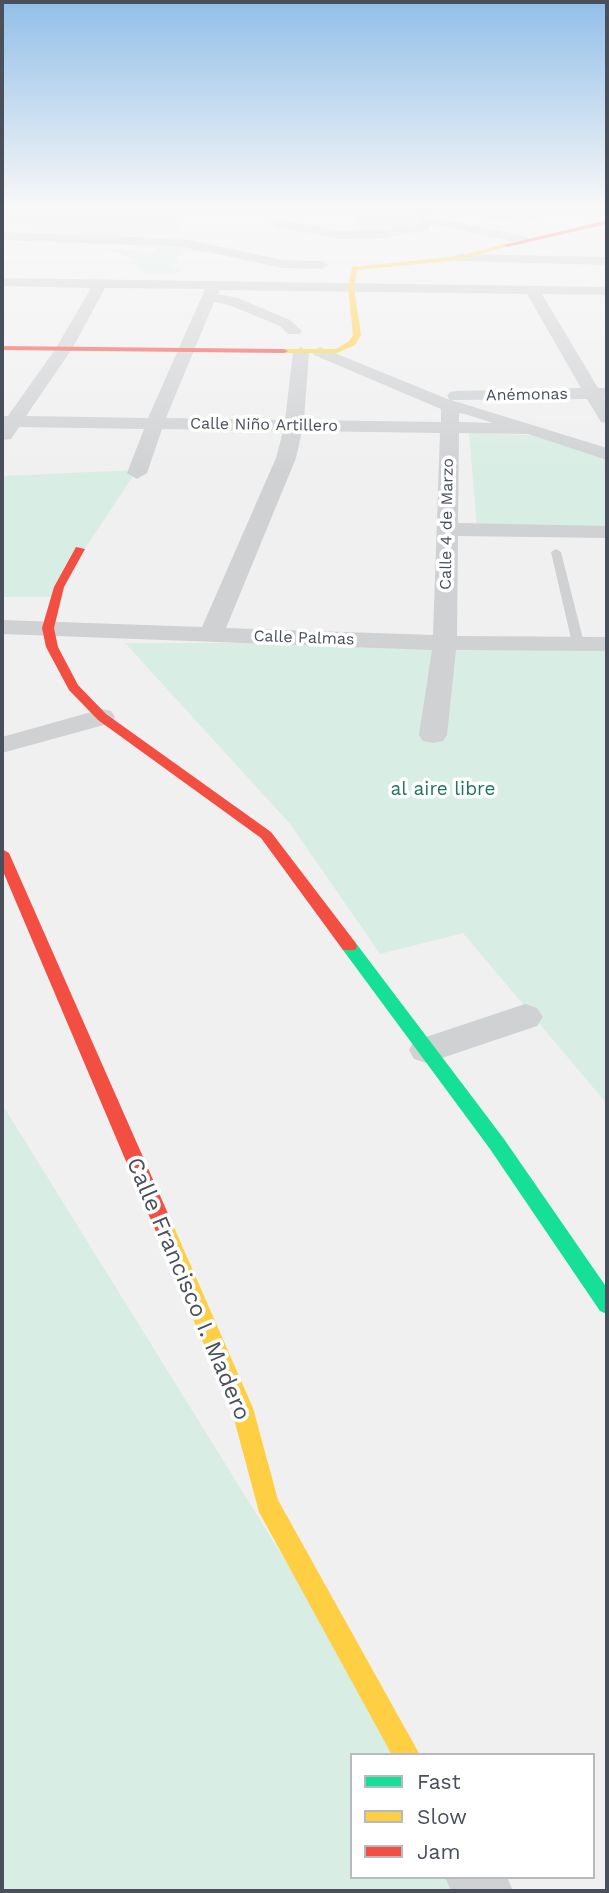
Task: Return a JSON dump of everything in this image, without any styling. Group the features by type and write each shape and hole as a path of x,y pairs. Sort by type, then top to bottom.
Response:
{"street":[{"path":"2,438 9,421 64,349 93,296"},
{"path":"137,473 155,423 210,296"},
{"path":"224,296 285,323 294,331"},
{"path":"2,348 319,352 352,343 357,335 352,296"},
{"path":"537,296 601,393 607,418"},
{"path":"319,352 455,404 607,454"},
{"path":"211,635 286,458 294,425 319,352"},
{"name":"Anémonas","path":"455,404 601,393"},
{"name":"Calle 4 de Marzo","path":"433,735 445,643 447,428 455,404"},
{"name":"Calle Niño Artillero","path":"9,421 527,429"},
{"path":"447,529 607,532"},
{"path":"80,549 59,587 48,628 52,646 73,687 102,717 266,835 497,1144 607,1305"},
{"name":"Calle Palmas","path":"2,627 445,643 607,644"},
{"path":"2,745 102,717"},
{"name":"Calle Francisco I. Madero","path":"2,853 242,1408 267,1504 406,1753"},
{"path":"427,1050 526,1017"}],"lane":[{"path":"556,552 578,643"}],"green space":[{"path":"469,433 536,435 607,460 607,531 477,528"},
{"path":"137,470 53,597 2,597 2,476"},
{"name":"al aire libre","path":"125,643 471,643 607,648 607,1104 463,933 380,954 291,825"},
{"path":"2,1104 405,1753 350,1753 350,1879 483,1879 491,1891 2,1891"}],"traffic: fast":[{"path":"349,946 497,1144 607,1305"}],"traffic: slow":[{"path":"284,351 337,351 352,343 357,335 352,296"},
{"path":"163,1225 242,1408 267,1504 406,1753"}],"traffic: jam":[{"path":"2,348 284,351"},
{"path":"80,549 59,587 48,628 52,647 73,687 102,717 266,835 349,946"},
{"path":"2,853 163,1225"}]}
